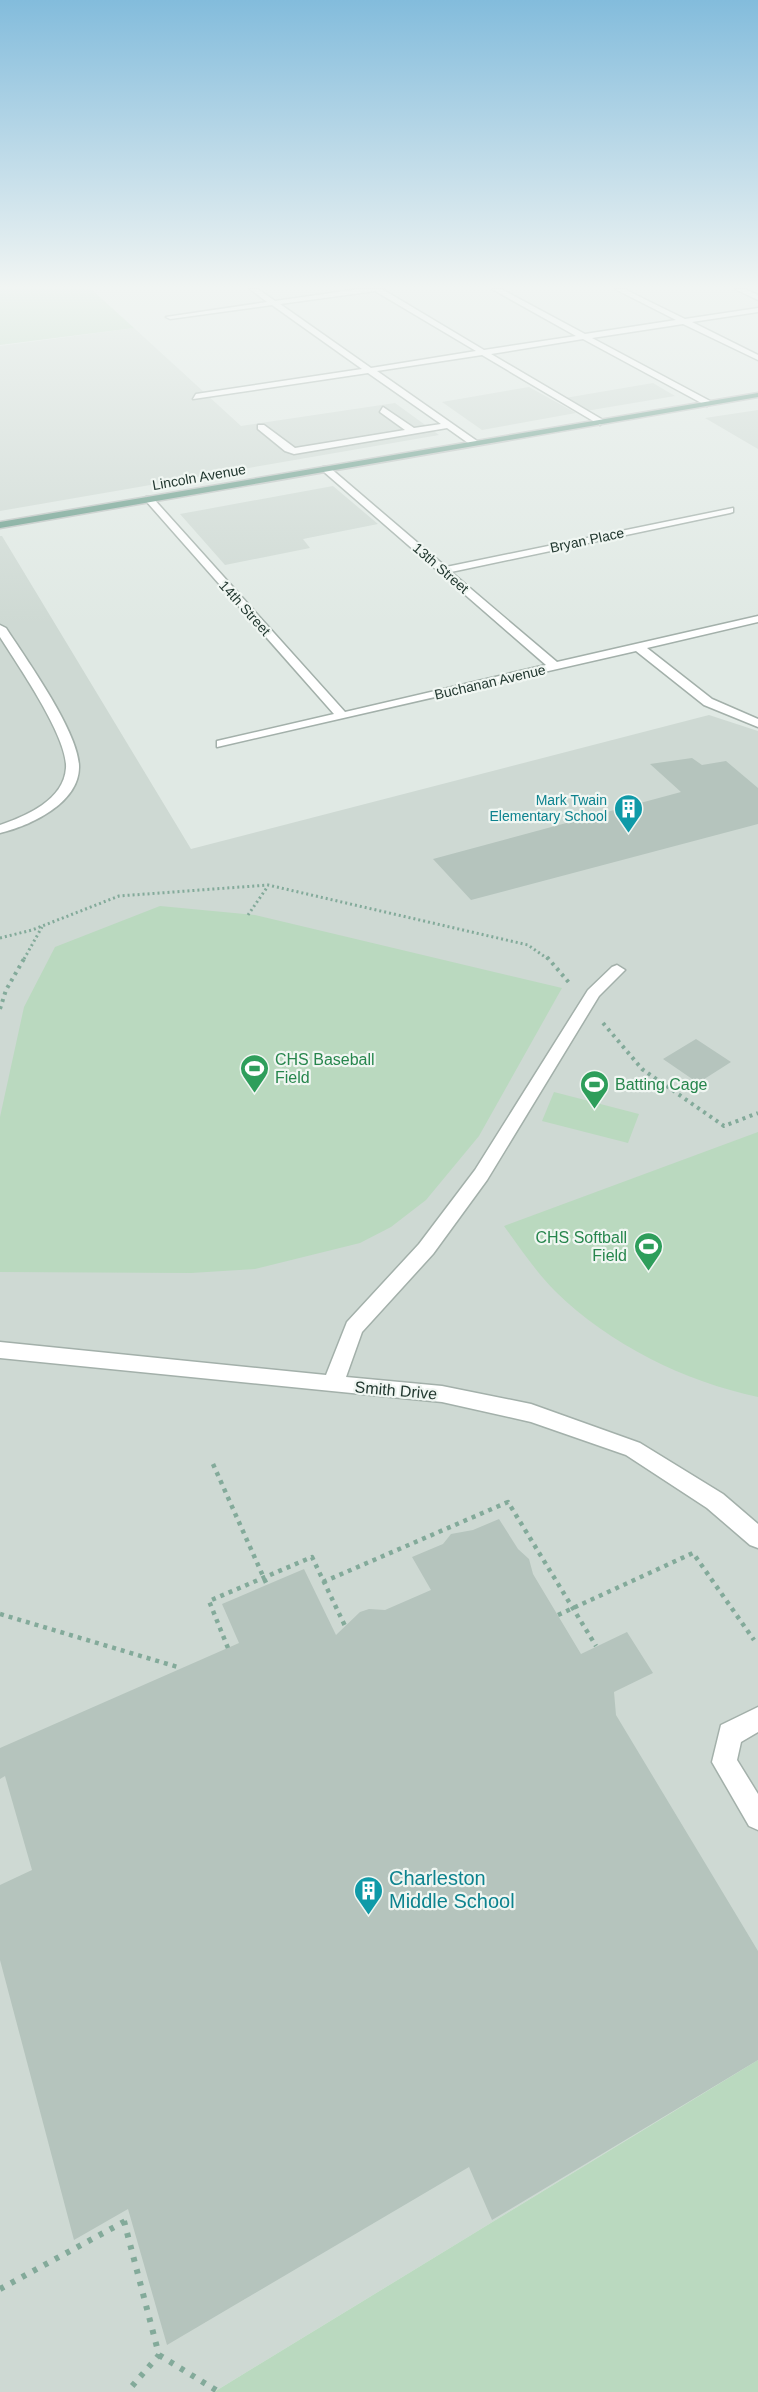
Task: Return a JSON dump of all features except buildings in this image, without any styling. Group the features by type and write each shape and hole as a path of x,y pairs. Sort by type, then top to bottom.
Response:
{"main road":[{"name":"Lincoln Avenue","path":"0,525 726,401"}],"street":[{"path":"413,401 474,443"},
{"path":"563,401 600,422"},
{"path":"701,401 707,404"},
{"path":"383,410 412,431"},
{"path":"261,427 288,449 294,451 448,425"},
{"name":"13th Street","path":"326,469 556,667"},
{"name":"14th Street","path":"149,499 342,716"},
{"name":"Bryan Place","path":"444,570 730,510"},
{"name":"Buchanan Avenue","path":"221,744 758,619"},
{"path":"0,628 64,737 74,765 68,786 46,808 18,824 0,829"},
{"path":"639,648 708,702 758,723"},
{"path":"333,1384 354,1328 426,1249 482,1175 586,1003 617,970"},
{"name":"Smith Drive","path":"0,1350 442,1394 519,1410 633,1449 715,1501 758,1538"},
{"path":"758,1719 730,1734 724,1762 758,1817"}],"path":[{"path":"248,915 268,885"},
{"path":"0,943 1,938 42,926 119,896 268,885 528,945 546,956 642,1069 724,1126 758,1113"},
{"path":"0,1009 6,990 42,926"},
{"path":"213,1464 267,1585"},
{"path":"323,1582 453,1530 508,1502 596,1646"},
{"path":"558,1615 693,1553 754,1640"},
{"path":"228,1648 209,1601 312,1557 346,1628"},
{"path":"0,1614 181,1668"},
{"path":"0,2289 127,2220 159,2355 219,2392"},
{"path":"127,2392 159,2355"}],"shaded area":[{"path":"0,401 213,401 241,426 395,403 439,435 0,511"},
{"path":"554,401 576,413 482,430 442,402"},
{"path":"569,401 648,401 586,411"},
{"path":"758,410 758,449 705,418"},
{"path":"333,486 378,524 303,539 310,548 225,565 180,514"},
{"path":"0,536 191,849 709,715 758,731 758,2060 214,2392 0,2392"}],"green space":[{"name":"CHS Baseball Field","path":"160,906 255,915 562,988 479,1136 426,1200 391,1227 360,1243 255,1269 191,1273 0,1272 0,1117 24,1007 55,947"},
{"path":"554,1092 639,1114 628,1143 542,1121"},
{"name":"CHS Softball Field","path":"758,1132 758,1397 676,1371 624,1344 600,1328 548,1284 504,1226"},
{"path":"758,2060 758,2392 214,2392"}],"place":[{"name":"Mark Twain Elementary School","path":"628,834"},
{"name":"CHS Baseball Field","path":"254,1094"},
{"name":"Batting Cage","path":"594,1110"},
{"name":"CHS Softball Field","path":"648,1272"},
{"name":"Charleston Middle School","path":"368,1916"}]}
